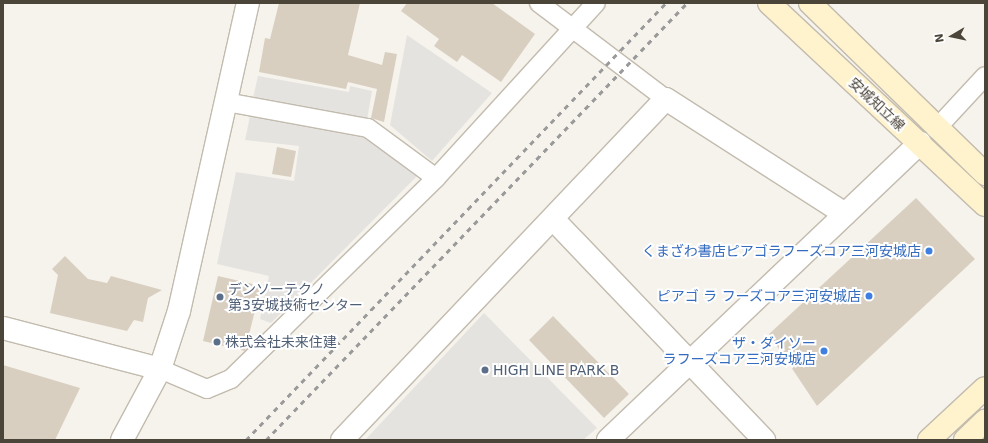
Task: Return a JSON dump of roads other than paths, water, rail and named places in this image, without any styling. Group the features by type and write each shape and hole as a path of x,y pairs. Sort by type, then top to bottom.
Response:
{"main road":[{"name":"安城知立線","path":"769,3 985,205"},
{"name":"安城知立線","path":"810,3 936,128 985,174"},
{"path":"929,440 985,388"},
{"path":"965,440 985,421"}],"street":[{"path":"122,440 160,369 179,311 248,3"},
{"path":"539,3 666,99 845,214"},
{"path":"3,328 160,369 207,389 230,379 436,178 596,3"},
{"path":"936,128 985,76"},
{"path":"342,440 666,99"},
{"path":"226,102 368,128 436,178"},
{"path":"608,440 920,143"},
{"path":"553,219 764,440"}],"railway":[{"path":"246,440 666,3"},
{"path":"266,440 687,3"}],"place":[{"name":"くまざわ書店ピアゴラフーズコア三河安城店","path":"929,251"},
{"name":"ピアゴ ラ フーズコア三河安城店","path":"869,296"},
{"name":"デンソーテクノ 第3安城技術センター","path":"220,297"},
{"name":"株式会社未来住建","path":"217,342"},
{"name":"ザ・ダイソー ラフーズコア三河安城店","path":"824,351"},
{"name":"HIGH LINE PARK B","path":"485,370"}]}
